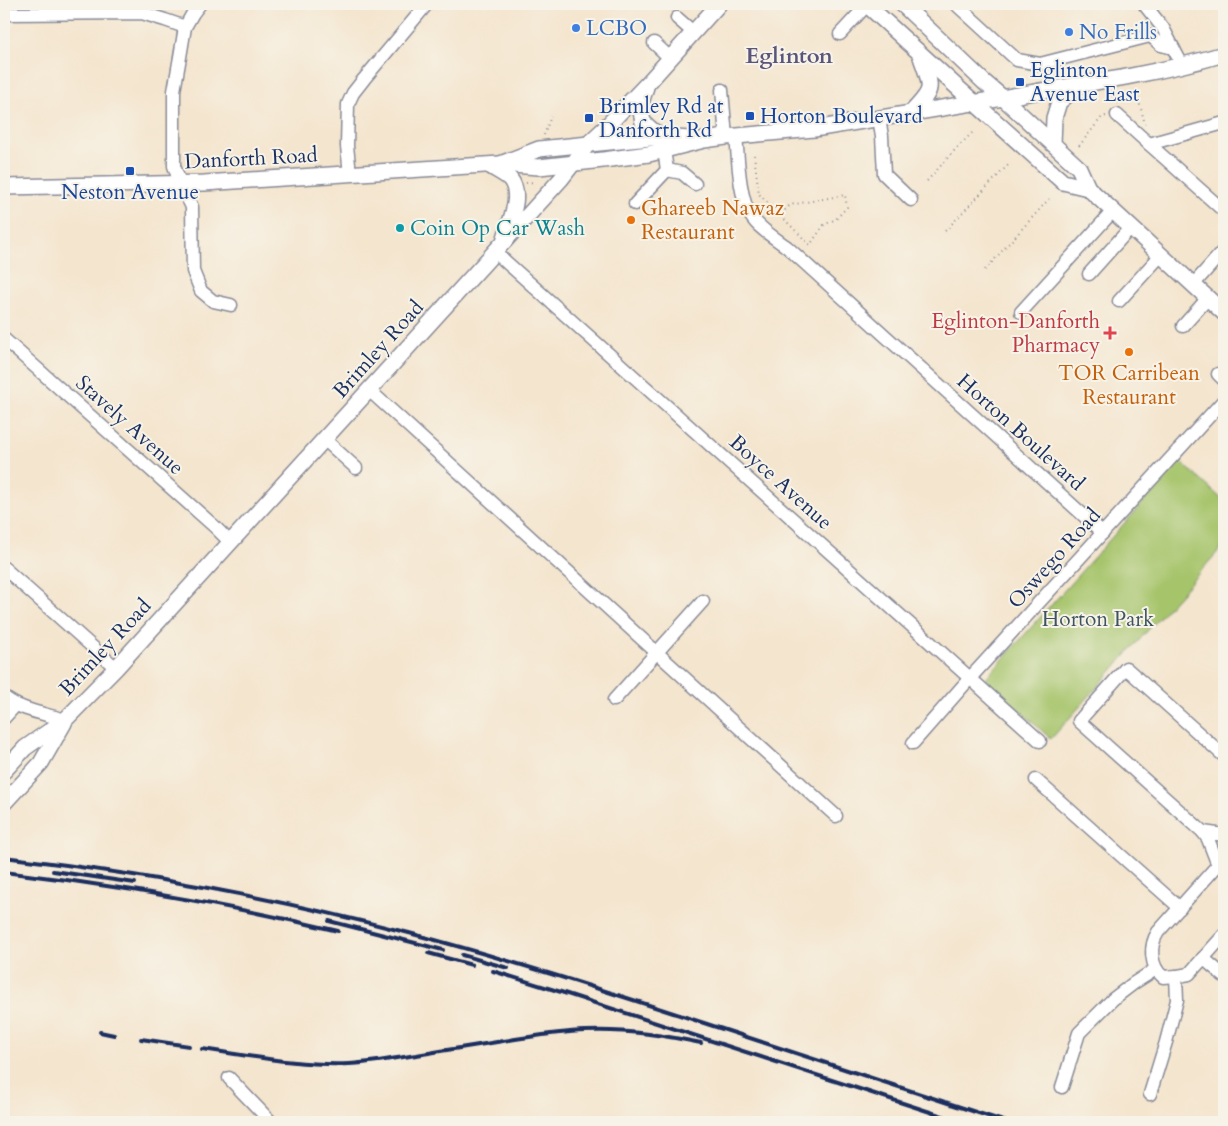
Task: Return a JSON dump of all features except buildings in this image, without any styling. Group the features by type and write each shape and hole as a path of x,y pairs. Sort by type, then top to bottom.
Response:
{"main road":[{"path":"866,4 1063,182 1088,188"},
{"path":"902,4 1079,168 1088,188 1224,313"},
{"name":"Brimley Road","path":"4,771 24,748 66,720 116,668 561,179 588,144 647,84 693,32 711,6"},
{"path":"911,113 926,97 930,86 920,53"},
{"name":"Danforth Road","path":"495,165 539,149 588,144 662,144 814,129 1132,76 1182,66 1224,54"},
{"path":"647,84 640,106 642,122 662,144"},
{"path":"1053,144 1054,118 1059,102 1079,85"},
{"name":"Danforth Road","path":"4,187 204,183 495,165 539,167 649,154 662,144"},
{"path":"495,165 509,178 516,188 516,200 499,247"},
{"name":"Brimley Road","path":"4,804 41,763 66,720"}],"street":[{"path":"200,4 185,27 174,91 174,166 180,184 192,207 193,270 201,291 213,301 231,305"},
{"path":"350,174 347,146 348,104 364,79 427,4"},
{"path":"840,34 866,4"},
{"path":"1144,4 1162,28 1182,66"},
{"path":"958,6 1017,60 1040,64 1150,36 1161,45 1174,48"},
{"path":"4,14 142,13 185,27"},
{"path":"677,18 693,32"},
{"path":"654,43 670,58"},
{"name":"Horton Boulevard","path":"722,90 745,204 752,217 765,231 786,247 1103,533"},
{"path":"1117,115 1224,210"},
{"path":"879,118 884,174 911,200"},
{"path":"1149,144 1224,123"},
{"path":"662,144 667,170"},
{"path":"667,170 682,173 695,184"},
{"path":"635,204 667,170"},
{"path":"1021,312 1113,211"},
{"path":"1089,274 1131,227"},
{"name":"Boyce Avenue","path":"499,247 1040,741"},
{"path":"1193,285 1224,250"},
{"path":"1119,301 1161,255"},
{"path":"1183,326 1208,298"},
{"name":"Stavely Avenue","path":"4,339 230,542"},
{"path":"369,390 836,816"},
{"name":"Oswego Road","path":"913,743 1224,400"},
{"path":"324,439 356,468"},
{"path":"4,568 116,668"},
{"path":"614,700 702,601"},
{"path":"1222,942 1203,958 1189,974 1162,977 1158,973 1152,962 1153,939 1221,861 1203,832 1079,721 1126,668 1224,756"},
{"path":"4,697 16,704 66,720"},
{"path":"4,718 16,704"},
{"path":"1036,780 1180,908"},
{"path":"1203,832 1224,835"},
{"path":"1203,958 1224,976"},
{"path":"1062,1087 1079,1033 1113,999 1156,969"},
{"path":"1150,1094 1177,1000 1176,976"},
{"path":"229,1078 271,1122"}],"path":[{"path":"1136,90 1149,144"},
{"path":"1079,146 1102,117 1111,113 1117,115 1119,108 1116,94"},
{"path":"539,149 551,116"},
{"path":"927,181 974,130"},
{"path":"754,155 759,194 810,245 824,225 836,219 847,207 845,195 790,205 780,214"},
{"path":"945,231 1010,163"},
{"path":"523,184 534,182"},
{"path":"985,270 1049,199"}],"green space":[{"name":"Horton Park","path":"1180,461 1224,501 1224,545 1051,739 985,679"}],"railway":[{"path":"4,857 55,863 208,888 359,920 409,933 594,987 1006,1122"},
{"path":"53,871 135,883"},
{"path":"4,872 172,897 338,931"},
{"path":"329,921 443,950"},
{"path":"428,953 472,965"},
{"path":"462,955 508,968"},
{"path":"493,971 961,1122"},
{"path":"100,1032 114,1035"},
{"path":"202,1049 294,1062 349,1064 375,1062 533,1036 575,1032 629,1032 701,1043"},
{"path":"141,1039 189,1046"}],"place":[{"name":"LCBO","path":"576,28"},
{"name":"No Frills","path":"1069,32"},
{"name":"Eglinton Avenue East","path":"1020,82"},
{"name":"Horton Boulevard","path":"750,116"},
{"name":"Brimley Rd at Danforth Rd","path":"589,118"},
{"name":"Neston Avenue","path":"130,171"},
{"name":"Ghareeb Nawaz Restaurant","path":"631,220"},
{"name":"Coin Op Car Wash","path":"400,228"},
{"name":"Eglinton-Danforth Pharmacy","path":"1110,333"},
{"name":"TOR Carribean Restaurant","path":"1129,352"}],"district":[{"name":"Eglinton","path":"789,55"}]}
